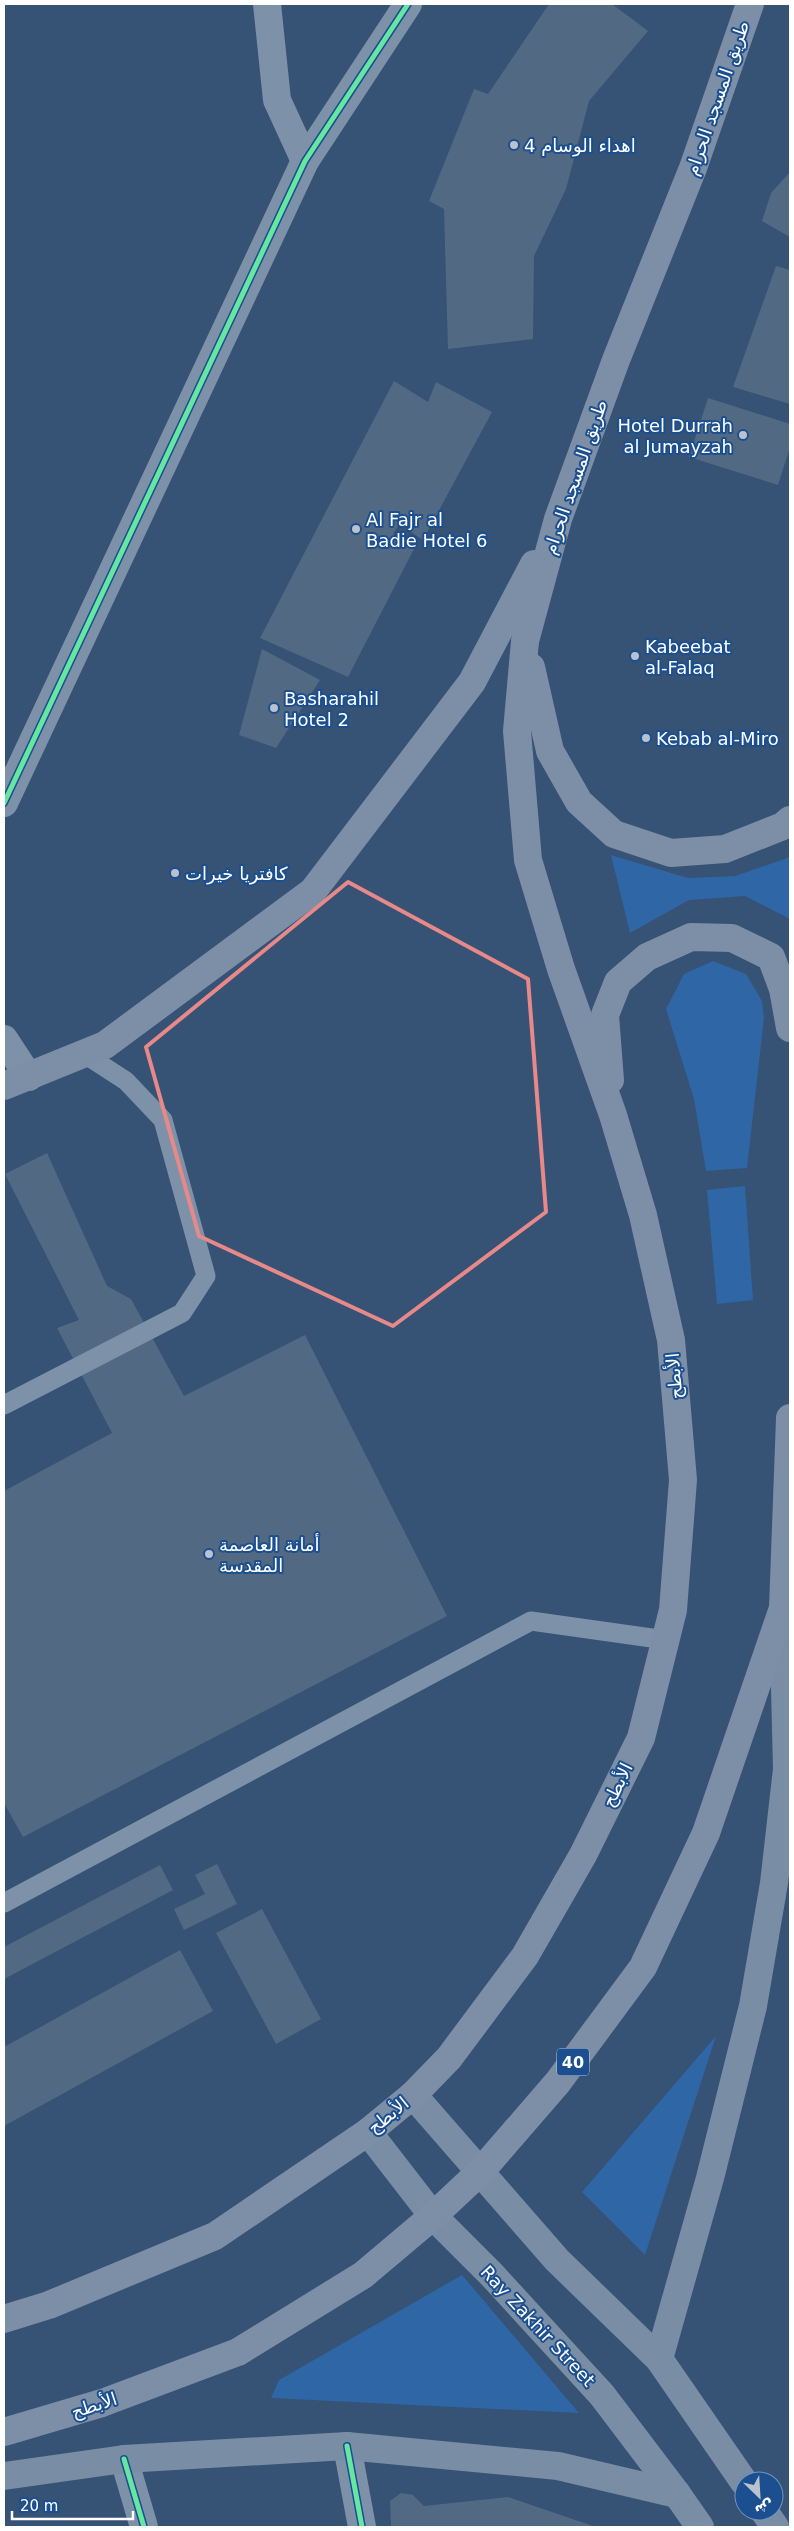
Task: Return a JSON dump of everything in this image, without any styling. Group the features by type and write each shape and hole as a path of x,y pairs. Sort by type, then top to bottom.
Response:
{"main road":[{"name":"طريق المسجد الحرام","path":"561,969 528,860 517,731 524,641 558,519 616,360 693,168 750,4"},
{"path":"4,1086 86,1055 106,1045 313,891 472,682 558,519"},
{"path":"524,641 550,751 579,802 614,834 671,853 725,849 783,826 790,820"},
{"path":"613,1115 605,1015 618,982 647,957 690,937 732,938 771,957 783,990 790,1028"},
{"name":"الأبطح","path":"4,2319 49,2305 215,2236 368,2132 413,2095 449,2058 525,1956 583,1855 641,1738 673,1610 684,1480 671,1340 643,1216 613,1115 561,969"},
{"name":"الأبطح","path":"4,2432 102,2403 238,2352 363,2275 434,2216 482,2171 558,2082 643,1967 706,1833 782,1608 790,1418"},
{"path":"659,2359 710,2178 782,1886 787,1770 782,1608"},
{"path":"413,2095 482,2171 557,2260 659,2359 736,2471"},
{"name":"Ray Zakhir Street","path":"368,2132 434,2216 492,2275 602,2395 678,2494 700,2527"},
{"path":"4,2476 124,2459 347,2446 558,2466 678,2494"}],"street":[{"path":"267,4 277,100 305,161"},
{"path":"4,803 305,161 408,4"},
{"path":"4,1039 29,1077"},
{"path":"347,2446 362,2527"},
{"path":"124,2459 144,2527"}],"lane":[{"path":"4,1405 182,1313 206,1276 163,1120 126,1080 86,1055"},
{"path":"4,1903 531,1621 666,1640"}],"highlighted area":[{"path":"348,882 528,979 546,1212 393,1326 199,1236 146,1047"}],"shaded area":[{"path":"611,855 688,878 735,876 790,857 790,919 745,896 689,900 630,933"},
{"path":"713,961 746,974 762,1001 764,1018 747,1168 706,1171 694,1099 666,1009 684,974"},
{"path":"745,1186 753,1300 717,1304 707,1190"},
{"path":"716,2036 645,2255 582,2192"},
{"path":"462,2275 579,2413 271,2398 279,2380"}],"building":[{"name":"اهداء الوسام 4","path":"549,4 612,4 648,31 589,101 566,189 534,256 533,339 448,349 444,209 429,201 474,89 488,94"},
{"path":"790,172 790,237 762,221 771,193"},
{"path":"776,266 790,270 790,404 733,387"},
{"name":"Al Fajr al Badie Hotel 6","path":"394,381 428,402 436,382 492,412 423,540 399,524 393,534 415,547 348,677 260,638"},
{"name":"Hotel Durrah al Jumayzah","path":"708,398 790,424 790,447 778,485 689,457"},
{"name":"Basharahil Hotel 2","path":"262,649 320,680 276,748 239,735"},
{"name":"أمانة العاصمة المقدسة","path":"47,1153 107,1286 131,1299 184,1396 305,1335 447,1616 23,1837 4,1803 4,1491 112,1433 57,1328 79,1320 5,1174"},
{"path":"217,1864 237,1904 184,1930 174,1909 205,1894 195,1875"},
{"path":"160,1865 173,1890 4,1979 4,1947"},
{"path":"262,1909 321,2019 276,2044 216,1933"},
{"path":"180,1950 213,2011 4,2126 4,2047"},
{"path":"401,2493 413,2495 424,2506 508,2497 596,2527 391,2527 390,2501"}],"cycle path":[{"path":"4,803 305,161 408,4"},
{"path":"347,2446 362,2527"},
{"path":"124,2459 144,2527"}],"place":[{"name":"اهداء الوسام 4","path":"514,145"},
{"name":"Hotel Durrah al Jumayzah","path":"743,435"},
{"name":"Al Fajr al Badie Hotel 6","path":"356,529"},
{"name":"Kabeebat al-Falaq","path":"635,656"},
{"name":"Basharahil Hotel 2","path":"274,708"},
{"name":"Kebab al-Miro","path":"646,738"},
{"name":"كافتريا خيرات","path":"175,873"},
{"name":"أمانة العاصمة المقدسة","path":"209,1554"}]}
